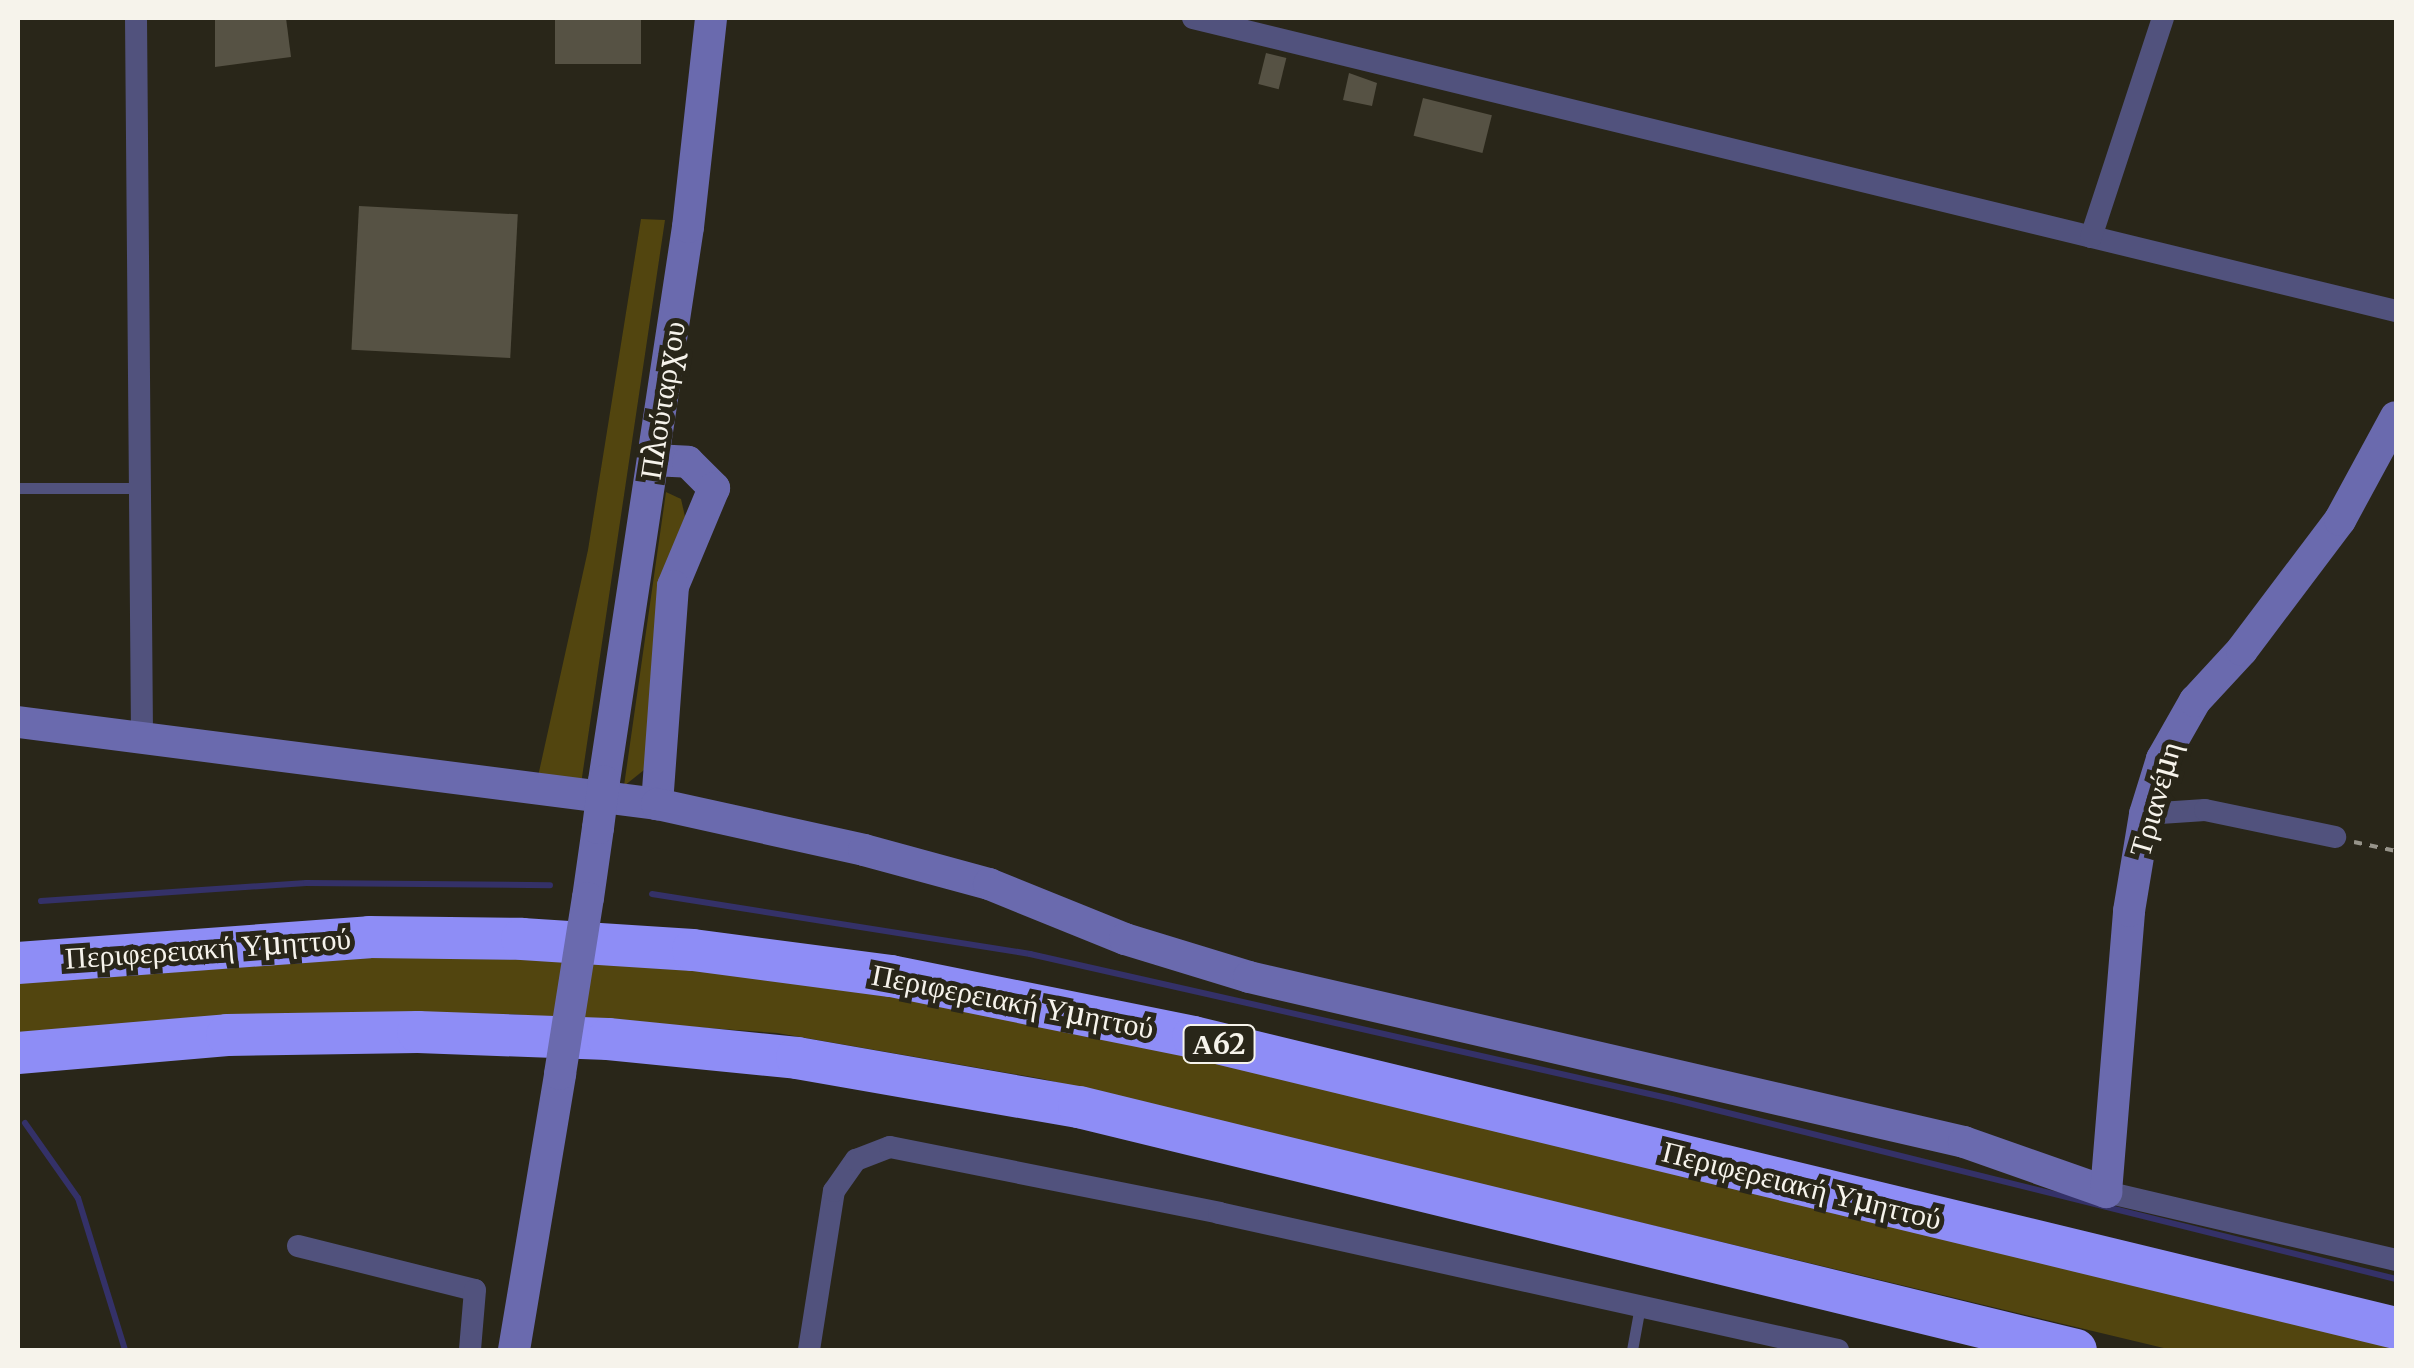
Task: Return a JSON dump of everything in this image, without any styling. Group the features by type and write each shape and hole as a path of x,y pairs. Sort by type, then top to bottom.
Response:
{"highway":[{"name":"Περιφερειακή Υμηττού","path":"18,963 369,938 522,939 693,950 891,976 1193,1037 2396,1328"},
{"path":"18,1053 227,1035 418,1032 608,1039 798,1058 1079,1107 2076,1350"}],"street":[{"path":"136,18 134,345 140,488 142,738"},
{"name":"Πλούταρχου","path":"514,1350 588,898 711,18"},
{"path":"1193,18 2396,311"},
{"path":"2091,237 2163,18"},
{"name":"Τριανέμη","path":"2106,1192 2122,969 2145,814 2174,731 2340,520 2396,418"},
{"path":"652,460 688,462 714,488 672,586 657,804"},
{"path":"18,722 657,804 989,884 1125,939 1249,977 1964,1142 2106,1192 2396,1260"},
{"path":"2145,814 2205,810 2335,836"},
{"path":"809,1350 834,1191 856,1160 890,1147 956,1156 1838,1350"},
{"path":"298,1246 474,1290 470,1350"}],"lane":[{"path":"18,488 140,488"},
{"path":"1632,1350 1640,1306"}],"path":[{"path":"2335,836 2396,851"}],"shaded area":[{"path":"641,219 665,220 581,784 537,781 588,550"},
{"path":"666,492 681,499 686,521 644,770 624,786"},
{"path":"510,954 783,976 1054,1022 2396,1344 2396,1350 2172,1350 1043,1079 777,1033 511,1014 378,1013 18,1035 18,974 105,965"}],"building":[{"path":"215,18 286,18 291,57 215,67"},
{"path":"555,18 641,18 641,64 555,64"},
{"path":"1266,53 1286,58 1279,89 1258,84"},
{"path":"1349,73 1377,83 1372,106 1343,100"},
{"path":"1423,98 1492,115 1482,153 1414,136"},
{"path":"359,206 518,214 510,358 351,350"}],"waterway":[{"path":"41,901 306,883 550,885"},
{"path":"652,894 1030,954 1672,1099 2396,1279"},
{"path":"25,1123 78,1198 125,1350"}]}
